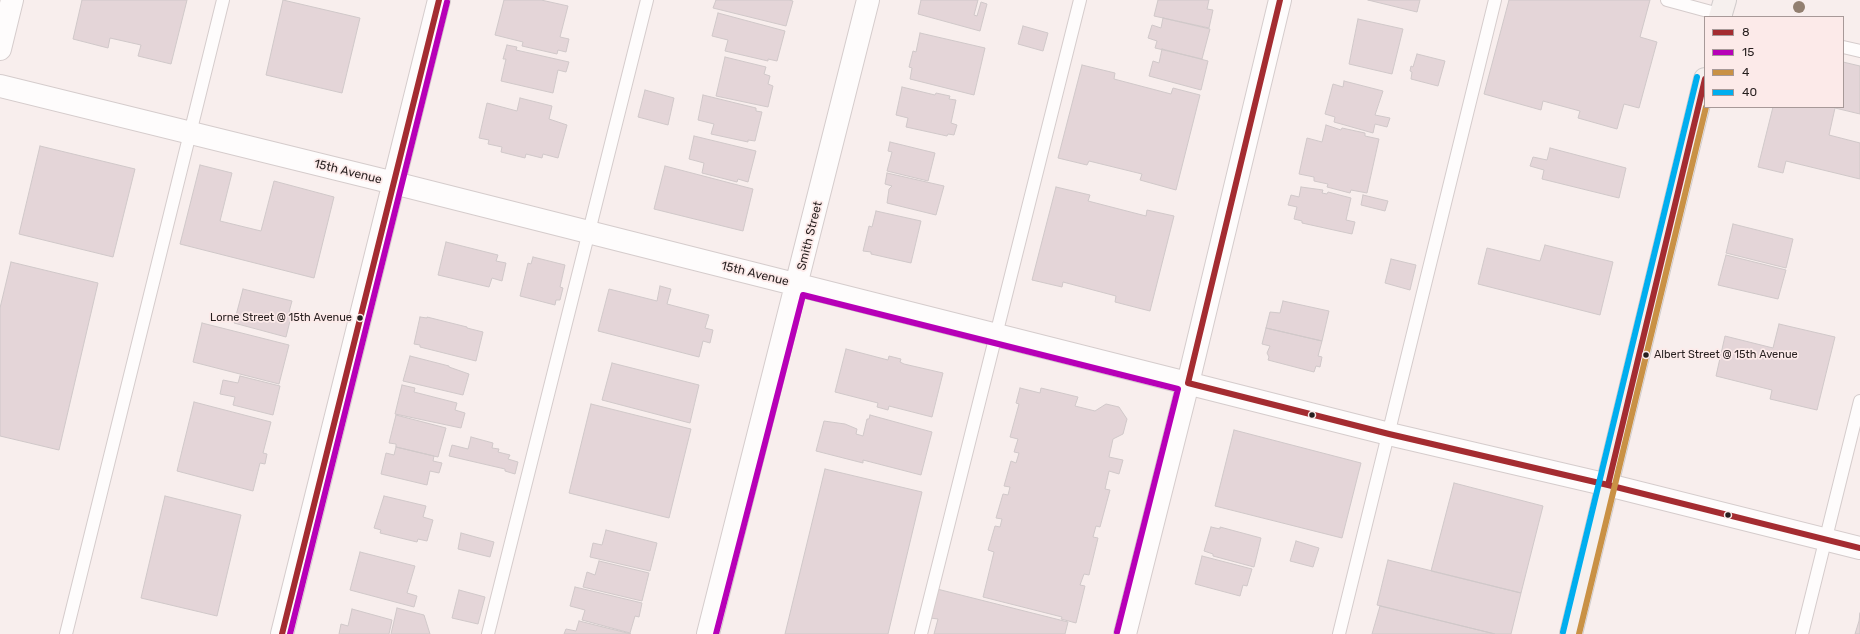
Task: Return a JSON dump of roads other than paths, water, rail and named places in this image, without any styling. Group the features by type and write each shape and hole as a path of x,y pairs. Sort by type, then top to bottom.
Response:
{"main road":[{"path":"1571,634 1704,83"}],"street":[{"path":"0,49 12,0"},
{"path":"282,634 439,0"},
{"name":"Smith Street","path":"708,634 868,0"},
{"path":"1125,634 1188,383 1280,0"},
{"name":"15th Avenue","path":"0,86 394,183 1389,434 1608,485 1860,548"}],"lane":[{"path":"66,634 223,0"},
{"path":"488,634 647,0"},
{"path":"922,634 1080,0"},
{"path":"1339,634 1495,0"},
{"path":"1667,0 1724,12"},
{"path":"1844,47 1860,51"},
{"path":"1802,634 1860,401"}],"place":[{"name":"Lorne Street @ 15th Avenue","path":"360,318"},
{"name":"Albert Street @ 15th Avenue","path":"1646,355"}]}
